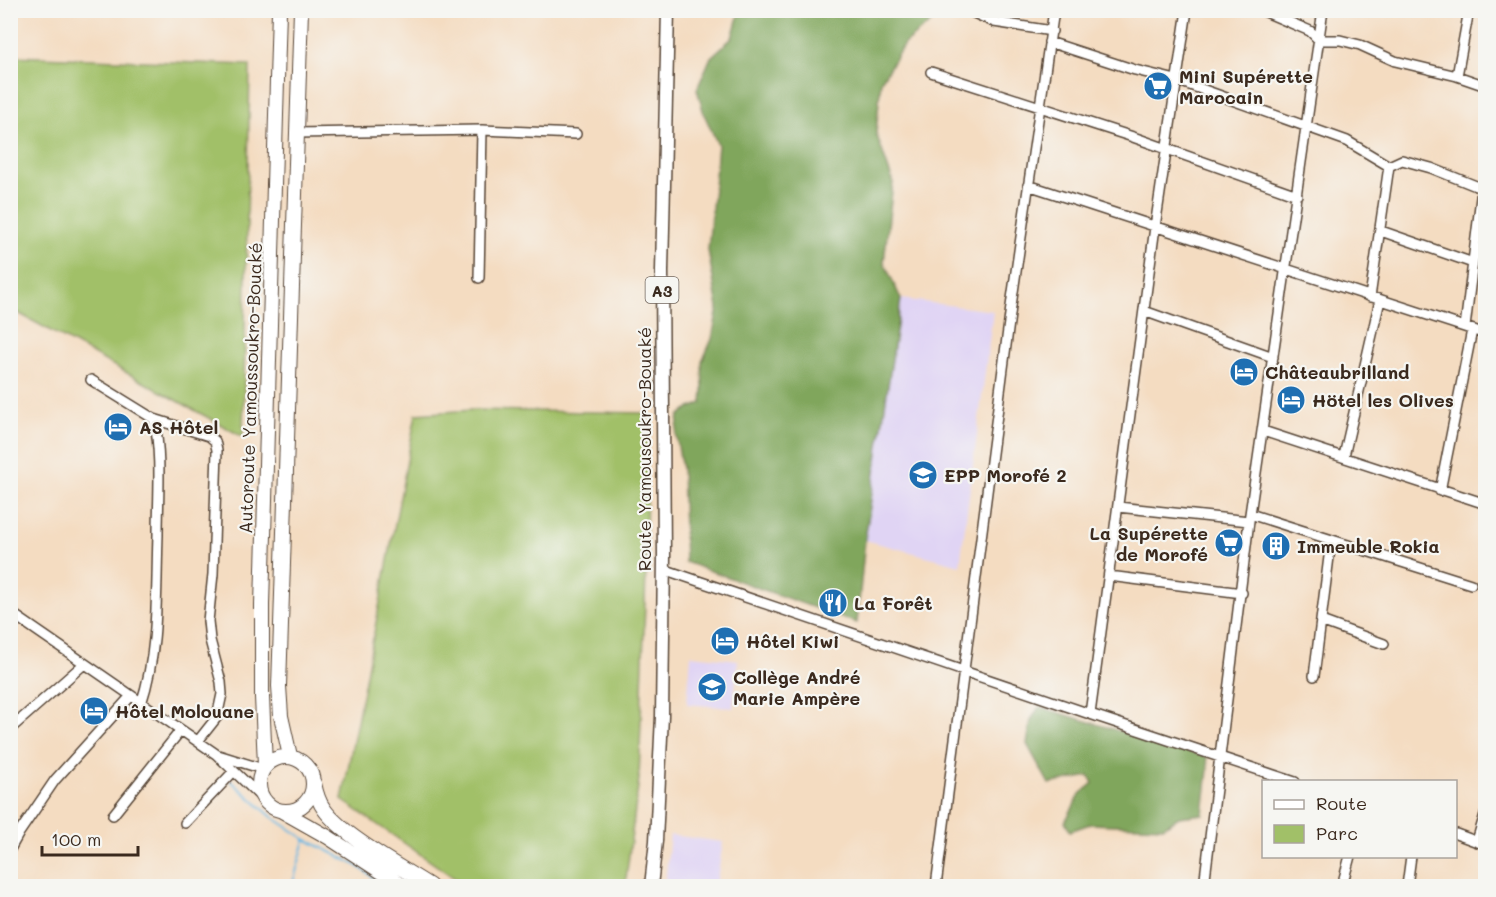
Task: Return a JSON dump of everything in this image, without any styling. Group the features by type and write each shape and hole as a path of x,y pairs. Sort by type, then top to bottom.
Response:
{"highway":[{"name":"Autoroute Yamoussoukro-Bouaké","path":"264,767 262,605 279,10"},
{"name":"Autoroute Yamoussoukro-Bouaké","path":"290,756 281,716 279,686 301,10"},
{"path":"403,886 264,799 259,782 264,767 281,757 290,756 306,764 318,800 326,812 350,833 430,886"},
{"path":"282,811 290,811 305,803 310,796 313,780"}],"main road":[{"name":"Route Yamousoukro-Bouaké","path":"651,886 661,757 662,271 668,10"}],"street":[{"path":"967,10 994,22 1052,31"},
{"path":"936,886 1028,185 1054,10"},
{"path":"1090,714 1155,227 1187,10"},
{"path":"1261,10 1310,31 1319,40 1340,40 1360,45 1395,61 1457,76 1485,86"},
{"path":"1204,886 1250,518 1323,10"},
{"path":"1457,76 1469,10"},
{"path":"1049,42 1135,70 1176,80 1347,141 1389,166"},
{"path":"931,72 1040,109 1134,137 1297,195"},
{"path":"296,133 482,130 576,134"},
{"path":"479,278 482,130"},
{"path":"1389,166 1402,160 1431,168 1484,189 1473,263 1468,329 1440,491"},
{"path":"1370,297 1389,166"},
{"path":"1028,185 1485,334"},
{"path":"1381,231 1473,263"},
{"path":"1344,456 1380,300"},
{"path":"1144,311 1273,357"},
{"path":"91,380 154,419 209,436 215,441 217,450 213,574 208,621 222,694 217,717 198,741"},
{"path":"141,704 152,662 156,615 158,514 157,433 154,419"},
{"path":"1263,431 1485,504"},
{"path":"1118,507 1250,518 1471,584"},
{"path":"1314,676 1331,541"},
{"path":"663,569 1288,780"},
{"path":"1109,576 1242,592"},
{"path":"10,612 130,697 216,754 264,799"},
{"path":"1321,621 1384,644"},
{"path":"10,729 84,664"},
{"path":"10,849 14,832 55,780 130,697"},
{"path":"113,815 181,730"},
{"path":"216,754 264,767"},
{"path":"185,823 234,771"},
{"path":"1457,835 1481,843 1485,812"},
{"path":"1342,886 1349,858"},
{"path":"1407,886 1411,858"}],"shaded area":[{"name":"EPP Morofé 2","path":"901,299 993,311 960,565 865,540"},
{"name":"Collège André Marie Ampère","path":"691,655 738,660 733,708 687,704"},
{"path":"670,835 723,842 716,886 665,886"}],"green space":[{"path":"740,10 934,11 934,20 904,44 881,81 876,133 893,182 884,262 901,299 865,540 857,623 685,562 682,469 676,435 679,416 702,403 702,362 712,339 718,308 708,250 718,145 704,114 697,89 711,57 732,38"},
{"path":"11,56 250,65 243,437 11,309"},
{"path":"472,410 647,413 646,573 639,779 625,886 466,886 342,800 416,414"},
{"path":"1039,707 1207,757 1208,770 1203,814 1179,817 1163,827 1090,824 1070,831 1065,822 1080,794 1093,783 1089,776 1049,784 1027,744 1031,720"}],"waterway":[{"path":"230,780 272,817 305,839 356,865 381,883"},
{"path":"292,886 305,840"}],"place":[{"name":"Mini Supérette Marocain","path":"1158,86"},
{"name":"Châteaubrilland","path":"1244,372"},
{"name":"Hötel les Olives","path":"1291,400"},
{"name":"AS Hôtel","path":"118,427"},
{"name":"EPP Morofé 2","path":"923,475"},
{"name":"La Supérette de Morofé","path":"1229,543"},
{"name":"Immeuble Rokia","path":"1276,546"},
{"name":"La Forêt","path":"833,603"},
{"name":"Hôtel Kiwi","path":"725,641"},
{"name":"Collège André Marie Ampère","path":"712,687"},
{"name":"Hôtel Molouane","path":"94,711"}]}
